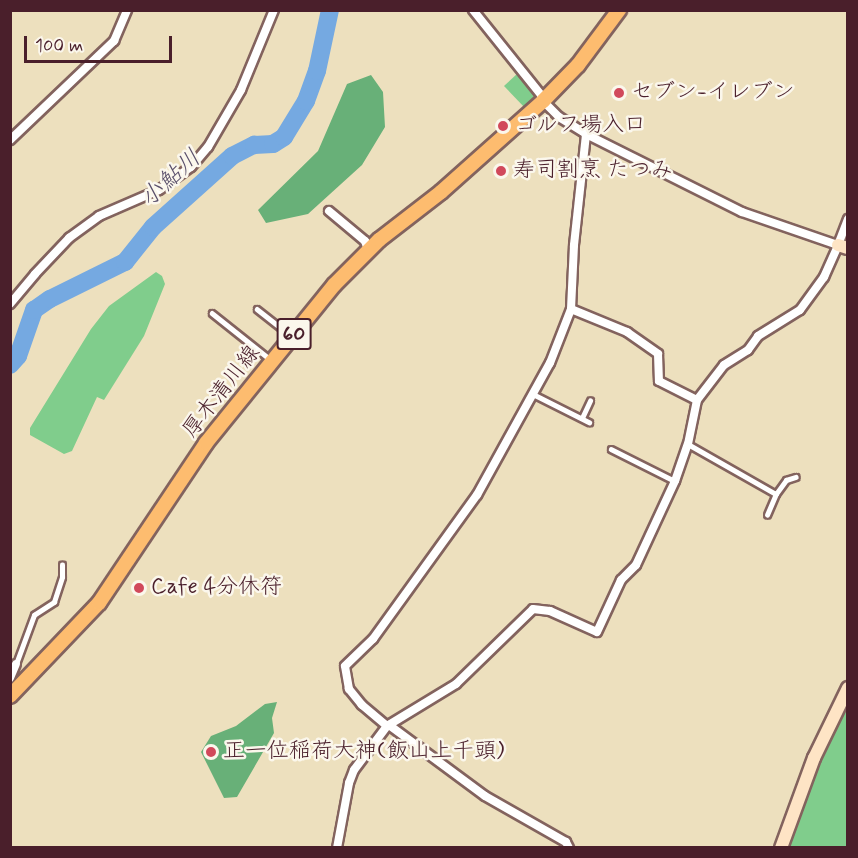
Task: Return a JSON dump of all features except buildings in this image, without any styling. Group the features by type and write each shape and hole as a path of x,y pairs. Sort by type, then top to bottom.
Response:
{"main road":[{"name":"厚木清川線","path":"10,696 99,603 206,443 334,285 368,250 441,192 543,101 578,65 619,10"}],"street":[{"path":"10,140 114,41 127,10"},
{"path":"10,304 69,238 99,216 159,190 191,166 208,147 241,90 274,10"},
{"path":"473,10 541,95 543,101 559,117 586,134 742,212 843,246"},
{"path":"569,848 566,842 485,796 362,705 349,689 345,666 373,639 477,495 550,363 571,309 574,245 586,134"},
{"path":"329,211 365,241 368,250"},
{"path":"337,848 351,777 388,725 456,684 533,609 550,611 597,632 621,580 636,565 675,481 688,444 697,400 724,365 748,350 758,336 800,310 843,246 848,219"},
{"path":"571,309 627,332 658,354 659,381 697,400"},
{"path":"780,848 814,758 848,688"}],"lane":[{"path":"257,309 292,337"},
{"path":"212,313 272,362"},
{"path":"533,394 590,422"},
{"path":"582,418 590,401"},
{"path":"688,444 776,494"},
{"path":"611,449 675,481"},
{"path":"767,515 776,494 786,480 796,477"},
{"path":"12,668 34,615 54,602 62,577 62,565"}],"green space":[{"path":"518,73 536,93 536,98 525,108 504,86"},
{"path":"371,75 383,92 385,127 362,165 308,214 266,223 258,210 318,151 347,84"},
{"path":"156,272 162,276 165,284 144,336 104,400 97,397 72,451 64,454 30,435 30,428 91,329 109,306"},
{"path":"847,699 847,847 787,848 836,721"},
{"path":"277,702 272,718 274,733 237,797 224,798 201,752 211,736 236,726 265,704"}],"waterway":[{"name":"小鮎川","path":"10,365 18,356 34,310 50,299 125,262 153,227 232,156 254,145 273,144 284,137 306,101 317,71 330,10"}],"place":[{"name":"セブン-イレブン","path":"619,93"},
{"name":"ゴルフ場入口","path":"503,126"},
{"name":"寿司割烹 たつみ","path":"501,171"},
{"name":"Cafe 4分休符","path":"139,588"},
{"name":"正一位稲荷大神(飯山上千頭)","path":"211,752"}]}
